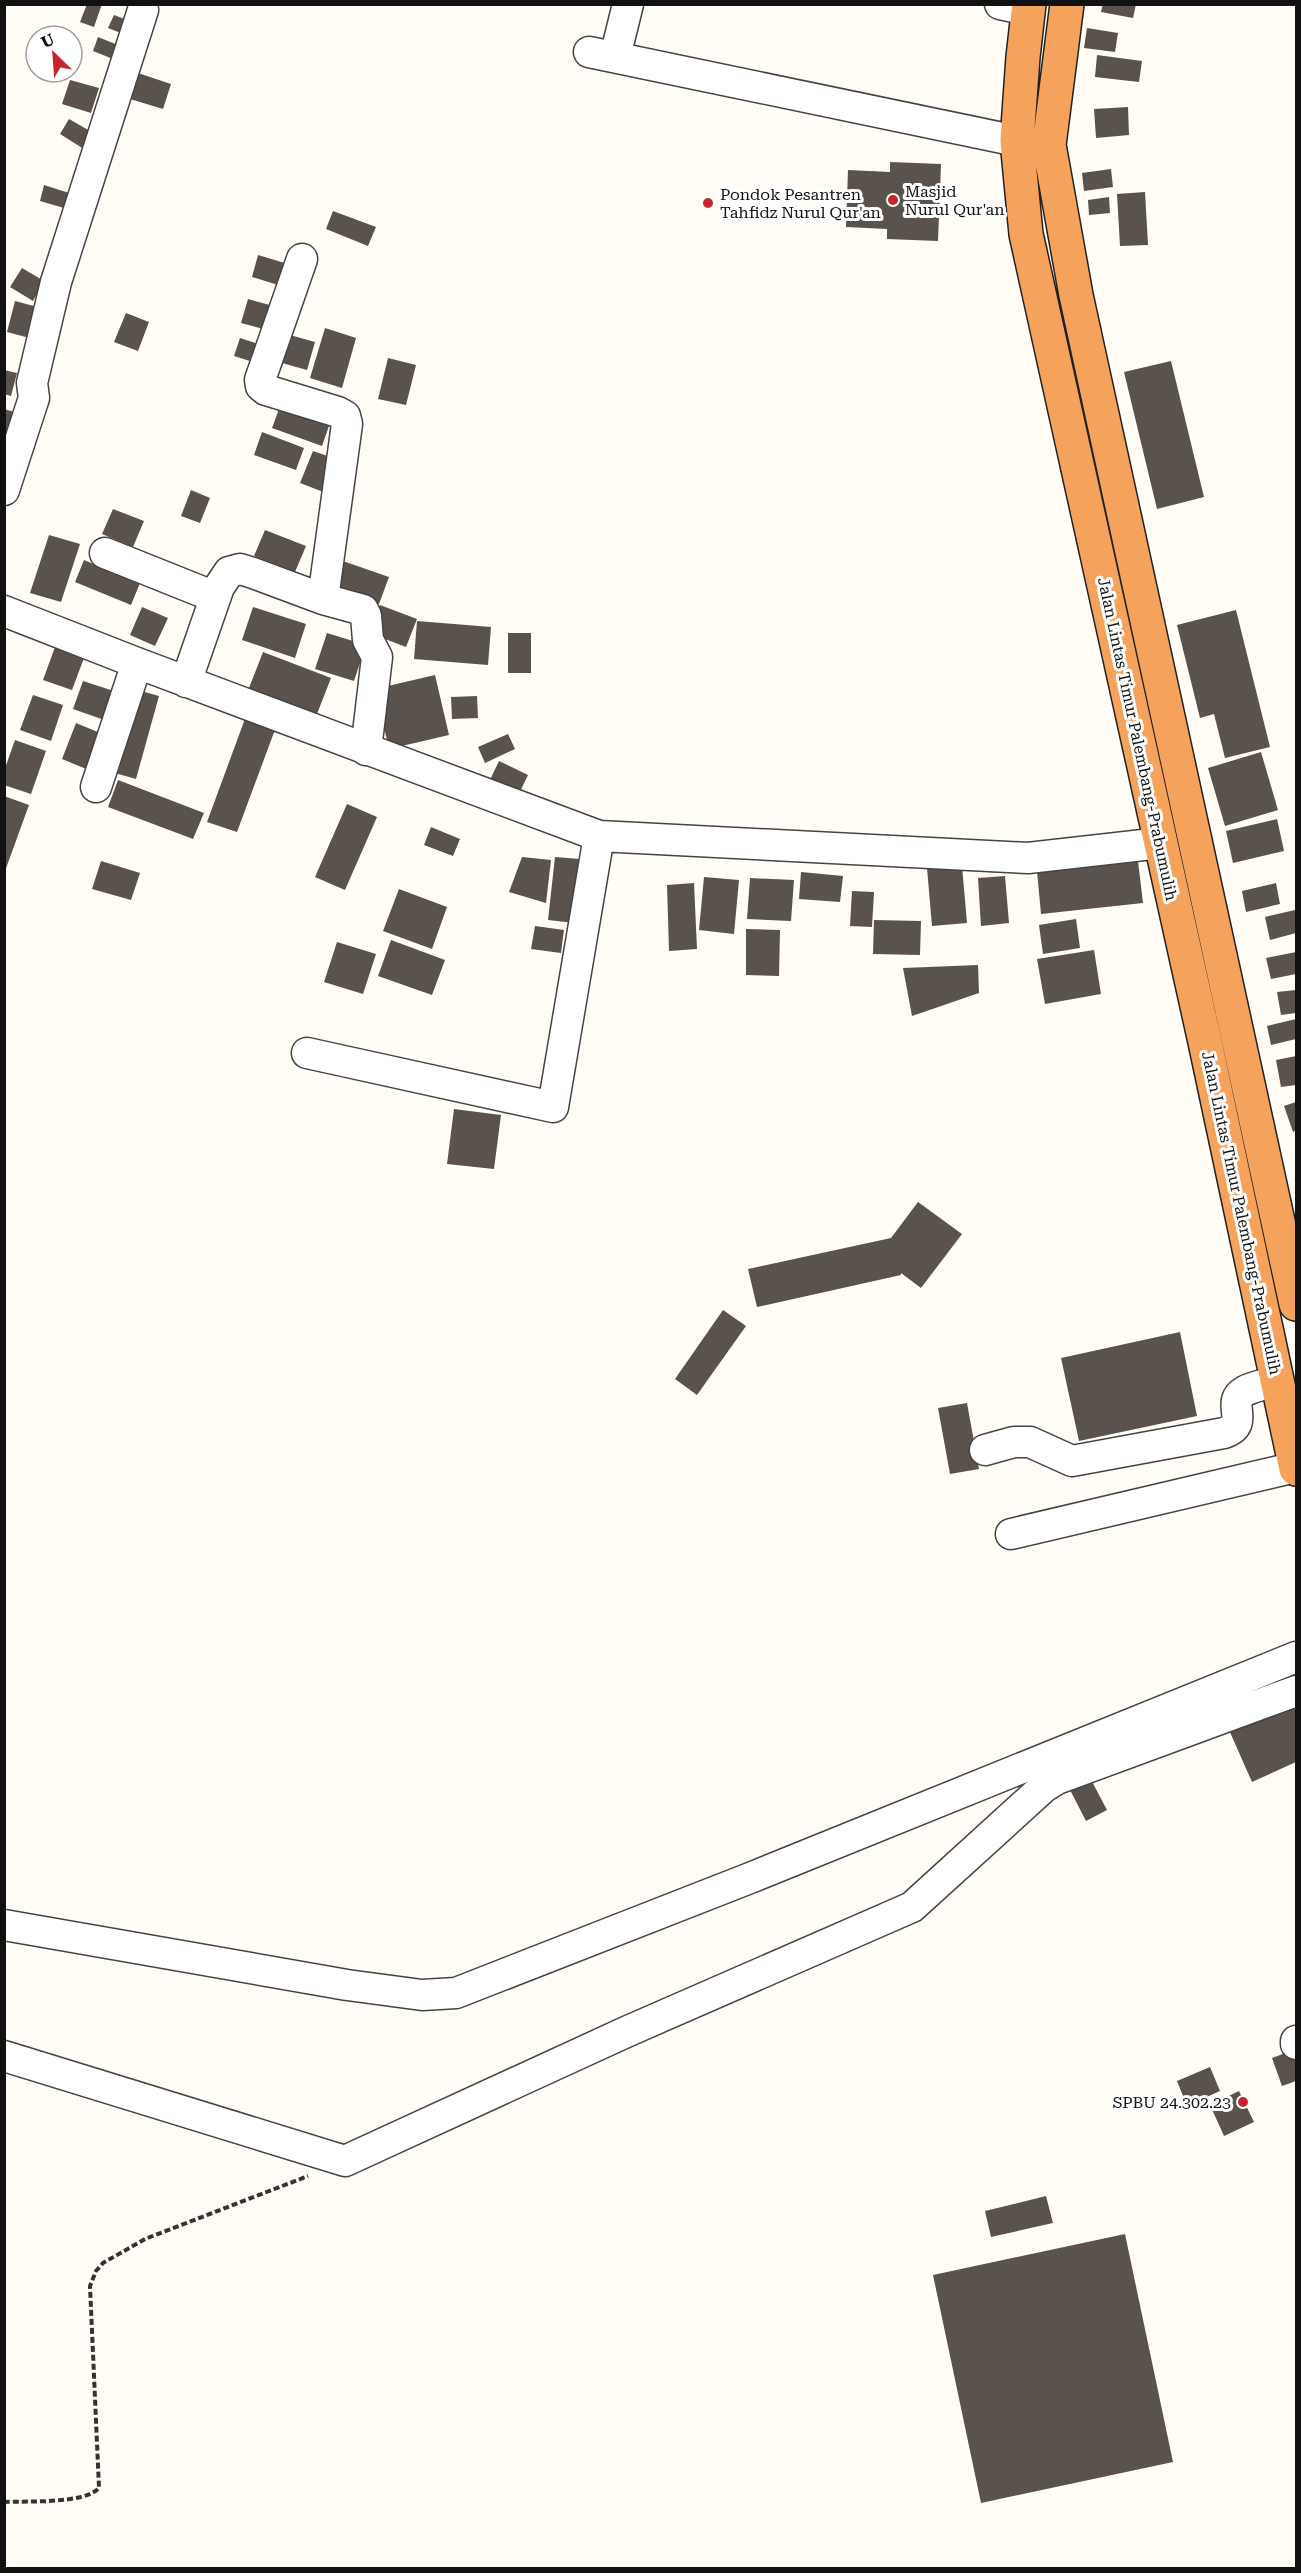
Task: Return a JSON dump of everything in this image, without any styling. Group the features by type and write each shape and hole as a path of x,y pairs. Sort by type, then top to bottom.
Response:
{"highway":[{"name":"Jalan Lintas Timur Palembang-Prabumulih","path":"1067,4 1049,145 1053,168 1076,295 1296,1304"},
{"name":"Jalan Lintas Timur Palembang-Prabumulih","path":"1019,6 1017,141 1026,234 1296,1468"}],"street":[{"path":"628,4 602,54 1017,141"},
{"path":"4,490 32,407 32,382 56,282 143,10"},
{"path":"302,259 260,380 261,386 266,390 345,416 347,424 323,599"},
{"path":"105,553 215,597"},
{"path":"186,682 215,597 224,577 229,572 240,569 323,599 363,610 366,616 366,633 377,657 366,750"},
{"path":"4,610 186,682 599,836 1028,858 1161,843"},
{"path":"96,787 137,663"},
{"path":"307,1053 553,1107 599,836"},
{"path":"986,1450 1014,1442 1030,1442 1072,1461 1224,1433 1233,1430 1237,1425 1238,1397 1245,1391 1278,1381"},
{"path":"1011,1534 1296,1468"},
{"path":"4,1925 347,1985 422,1995 456,1992 750,1878 1296,1658"},
{"path":"4,2056 345,2161 626,2032 912,1907 1044,1787 1057,1779 1296,1691"}],"path":[{"path":"4,2502 67,2499 94,2494 99,2488 90,2286 96,2271 103,2263 145,2239 345,2161"}],"building":[{"path":"87,4 102,4 94,27 80,22"},
{"path":"1103,4 1136,4 1133,18 1101,12"},
{"path":"114,15 132,22 126,35 108,28"},
{"path":"1087,28 1118,33 1115,52 1084,48"},
{"path":"98,37 123,47 118,61 93,51"},
{"path":"1097,55 1142,61 1139,82 1095,77"},
{"path":"138,73 171,84 163,109 130,99"},
{"path":"69,84 84,84 99,88 91,113 62,104"},
{"path":"1128,107 1129,135 1096,138 1094,109"},
{"path":"69,119 97,135 87,151 60,134"},
{"name":"Masjid Nurul Qur'an","path":"890,162 941,164 938,241 887,239 887,229 846,227 848,170 890,172"},
{"path":"1111,169 1113,187 1084,191 1082,173"},
{"path":"44,185 69,193 64,208 40,201"},
{"path":"1145,192 1148,245 1120,246 1117,194"},
{"path":"1109,197 1110,213 1089,215 1088,200"},
{"path":"333,211 376,227 368,246 326,229"},
{"path":"258,255 298,267 291,289 252,277"},
{"path":"22,268 44,281 33,301 10,287"},
{"path":"248,299 281,308 275,332 241,323"},
{"path":"15,301 45,309 37,340 7,332"},
{"path":"126,313 149,322 138,351 114,342"},
{"path":"325,328 356,338 342,388 310,378"},
{"path":"290,335 315,342 307,370 282,363"},
{"path":"240,338 267,347 262,365 234,356"},
{"path":"388,358 416,365 406,405 378,399"},
{"path":"1171,361 1204,497 1157,509 1124,372"},
{"path":"4,370 17,373 11,396 4,394"},
{"path":"4,409 21,414 12,442 4,440"},
{"path":"279,409 329,426 322,446 272,428"},
{"path":"262,432 304,448 296,470 254,455"},
{"path":"313,451 339,460 326,493 300,483"},
{"path":"191,490 210,498 200,523 181,516"},
{"path":"113,509 144,521 133,547 102,534"},
{"path":"265,530 306,546 295,572 254,556"},
{"path":"49,535 80,544 61,602 30,593"},
{"path":"84,560 140,583 131,605 75,582"},
{"path":"340,560 389,577 379,604 330,588"},
{"path":"380,605 417,619 406,647 369,633"},
{"path":"142,607 168,618 155,646 130,635"},
{"path":"253,607 306,624 295,658 242,640"},
{"path":"1236,610 1270,747 1225,758 1214,714 1200,718 1177,625"},
{"path":"417,621 491,627 488,665 414,659"},
{"path":"327,633 366,645 354,681 315,669"},
{"path":"508,633 531,633 531,673 508,673"},
{"path":"55,647 84,658 72,690 43,680"},
{"path":"263,652 331,678 317,714 249,688"},
{"path":"435,675 449,735 389,749 375,689"},
{"path":"83,681 120,693 110,722 73,709"},
{"path":"134,689 159,696 136,779 111,772"},
{"path":"33,695 63,705 51,741 20,730"},
{"path":"477,696 478,718 452,719 451,697"},
{"path":"246,716 276,727 237,832 207,822"},
{"path":"76,723 105,735 91,771 62,759"},
{"path":"508,734 515,749 485,763 478,747"},
{"path":"15,740 46,751 31,794 4,785 4,771"},
{"path":"1261,752 1278,810 1225,826 1208,768"},
{"path":"499,761 528,775 517,798 488,784"},
{"path":"118,780 204,813 193,839 108,807"},
{"path":"4,796 29,805 5,871 4,871"},
{"path":"347,804 377,817 345,890 315,877"},
{"path":"1277,819 1284,851 1233,863 1226,831"},
{"path":"431,827 460,839 453,856 424,845"},
{"path":"522,857 551,860 546,903 509,892"},
{"path":"555,857 580,859 574,923 548,920"},
{"path":"101,861 140,873 131,900 92,889"},
{"path":"1138,861 1143,903 1041,914 1037,871"},
{"path":"962,866 967,923 932,926 927,868"},
{"path":"801,872 843,876 840,902 799,899"},
{"path":"1005,876 1009,923 981,926 978,878"},
{"path":"704,877 739,880 734,934 699,930"},
{"path":"750,878 794,880 791,921 747,919"},
{"path":"694,883 697,949 669,951 667,885"},
{"path":"1276,883 1280,904 1246,912 1242,891"},
{"path":"399,889 447,907 432,949 383,931"},
{"path":"852,891 874,892 872,927 850,926"},
{"path":"1295,910 1296,933 1270,940 1265,917"},
{"path":"1076,919 1080,948 1043,954 1039,925"},
{"path":"874,920 921,921 920,955 873,954"},
{"path":"535,926 564,930 561,953 531,949"},
{"path":"746,929 780,930 779,976 746,975"},
{"path":"391,940 445,960 432,995 378,976"},
{"path":"337,942 376,954 363,994 324,982"},
{"path":"1094,950 1101,994 1045,1004 1037,959"},
{"path":"1296,952 1296,974 1271,979 1266,958"},
{"path":"978,965 979,993 912,1016 903,968"},
{"path":"1296,990 1296,1013 1281,1015 1277,992"},
{"path":"1296,1019 1296,1039 1271,1045 1267,1026"},
{"path":"1296,1056 1296,1085 1281,1087 1276,1060"},
{"path":"1296,1102 1296,1130 1293,1132 1284,1106"},
{"path":"454,1109 501,1115 494,1169 447,1164"},
{"path":"918,1202 962,1234 921,1288 901,1273 901,1275 757,1307 748,1269 891,1238"},
{"path":"723,1310 746,1326 697,1395 675,1379"},
{"path":"1180,1332 1197,1416 1079,1441 1061,1358"},
{"path":"967,1403 979,1469 950,1474 938,1408"},
{"path":"1296,1701 1296,1762 1252,1782 1229,1730"},
{"path":"1088,1774 1107,1810 1086,1821 1067,1784"},
{"path":"1296,2049 1296,2081 1282,2086 1272,2058"},
{"path":"1210,2067 1220,2091 1187,2106 1177,2081"},
{"path":"1239,2091 1254,2122 1224,2136 1210,2105"},
{"path":"1046,2196 1053,2223 991,2237 985,2211"},
{"path":"1125,2234 1173,2462 981,2503 933,2275"}],"place":[{"name":"Masjid Nurul Qur'an","path":"893,200"},
{"name":"Pondok Pesantren Tahfidz Nurul Qur'an","path":"708,203"},
{"name":"SPBU 24.302.23","path":"1243,2102"}]}
